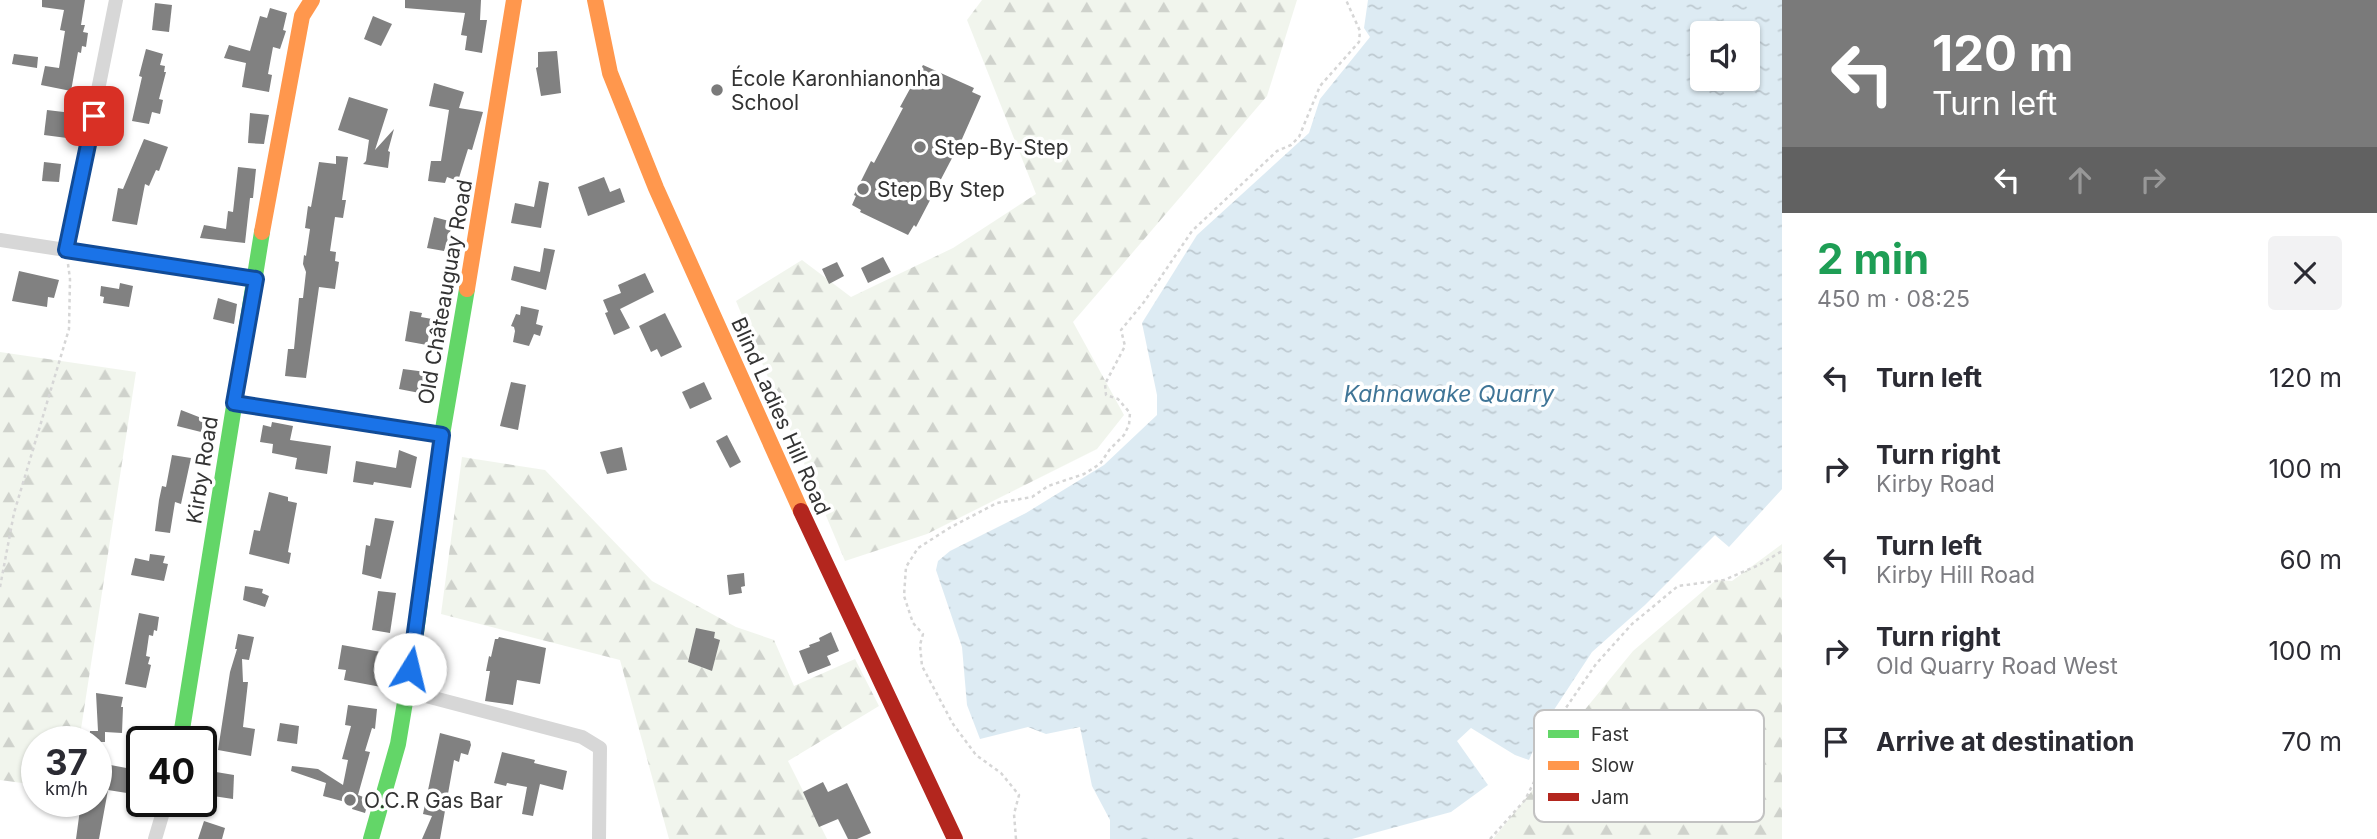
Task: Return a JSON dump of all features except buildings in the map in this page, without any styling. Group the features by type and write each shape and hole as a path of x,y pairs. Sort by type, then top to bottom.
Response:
{"street":[{"path":"66,250 116,0"},
{"name":"Kirby Road","path":"183,726 268,192 302,16 312,0"},
{"name":"Old Châteauguay Road","path":"371,839 398,744 407,691 442,435 492,145 513,0"},
{"name":"Blind Ladies Hill Road","path":"595,0 610,73 656,188 818,549 956,839"},
{"path":"0,240 256,279"},
{"path":"234,403 442,435"},
{"path":"407,691 582,737 600,748 599,839"},
{"path":"155,839 162,817"}],"path":[{"path":"1016,839 1014,814 1019,795 1001,774 976,755 935,693 922,666 920,645 923,634 913,623 904,596 906,567 918,548 997,503 1032,497 1048,486 1092,470 1124,435 1129,425 1130,412 1118,400 1106,395 1105,384 1125,346 1121,330 1144,302 1192,231 1277,151 1291,145 1299,137 1320,86 1359,42 1360,31 1346,0"},
{"path":"0,587 14,513 69,329 70,279 66,250"},
{"path":"1564,710 1596,664 1632,624 1678,586 1724,580 1759,565 1782,551"},
{"path":"1490,839 1525,800 1534,782"}],"green space":[{"path":"982,0 1297,0 1267,96 1073,322 1124,415 1097,449 927,534 845,561 736,301 802,260 851,297 953,248 1036,194 967,20"},
{"path":"0,352 136,372 81,726 21,726 21,783 0,780"},
{"path":"462,457 545,470 652,581 736,627 774,640 794,686 855,659 879,706 788,761 827,839 669,839 620,660 441,614"},
{"path":"1782,544 1782,839 1493,839 1534,788 1534,822 1764,822 1764,710 1585,710 1633,651 1716,580 1732,581"}],"water":[{"name":"Kahnawake Quarry","path":"1368,0 1782,0 1782,489 1729,547 1715,535 1645,605 1592,652 1554,710 1534,710 1534,748 1529,760 1515,755 1471,728 1457,741 1488,785 1451,812 1352,839 1110,839 1110,820 1092,786 1080,727 1046,734 1028,727 980,739 967,705 962,647 936,570 938,561 950,551 1026,513 1104,465 1157,415 1157,395 1142,323 1197,235 1309,133 1320,99 1370,37 1364,28"}],"traffic: fast":[{"path":"183,726 262,232"},
{"path":"371,839 398,744 414,648 442,435 467,289"}],"traffic: slow":[{"path":"262,232 302,16 312,0"},
{"path":"467,289 514,0"},
{"path":"595,0 610,73 656,188 801,511"}],"traffic: jam":[{"path":"801,511 955,839"}],"place":[{"name":"École Karonhianonha School","path":"717,90"},
{"name":"Step-By-Step","path":"920,147"},
{"name":"Step By Step","path":"863,189"},
{"name":"O.C.R Gas Bar","path":"350,800"}],"route":[{"path":"94,116 66,250 256,279 234,403 442,435 410,669"}]}
